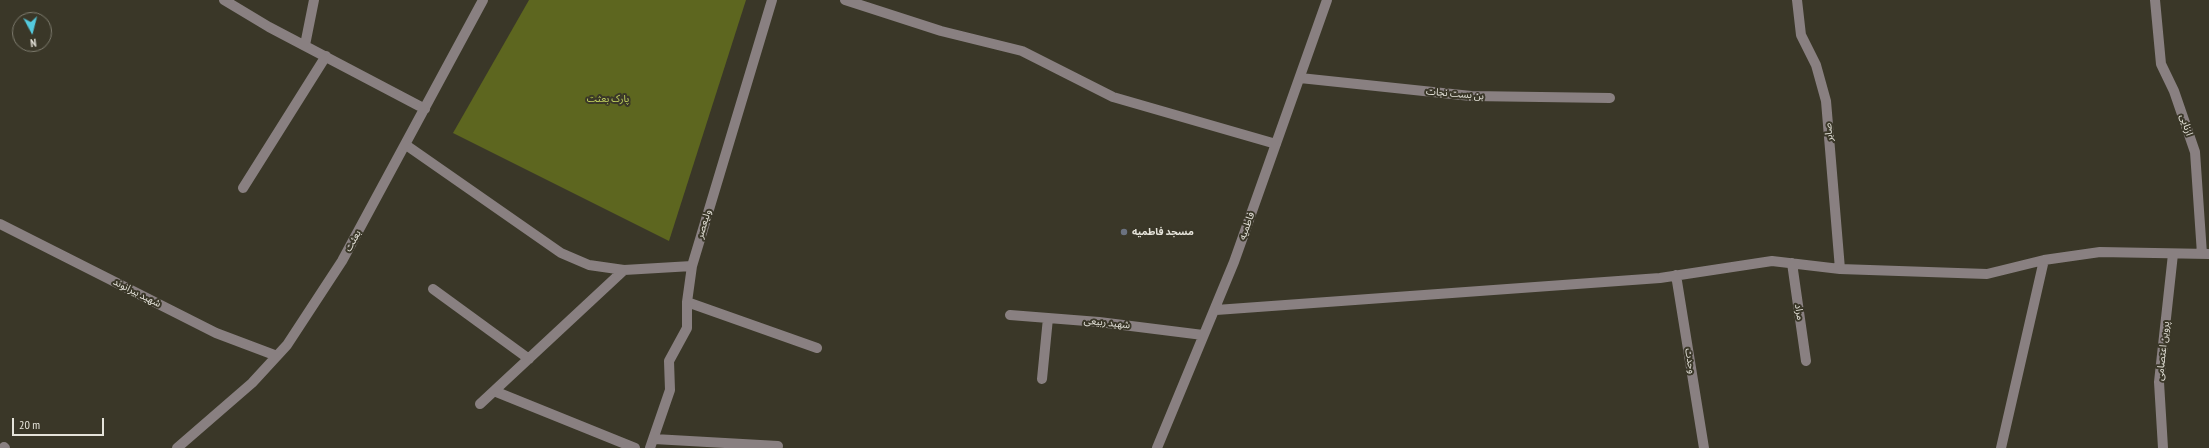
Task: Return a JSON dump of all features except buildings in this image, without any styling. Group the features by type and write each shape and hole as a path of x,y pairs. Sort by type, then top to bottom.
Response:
{"street":[{"path":"224,0 269,27 425,109"},
{"path":"305,45 314,0"},
{"name":"بعثت","path":"177,448 252,383 287,345 342,261 483,0"},
{"name":"ولیعصر","path":"652,444 670,390 669,361 687,328 686,302 692,266 772,0"},
{"path":"845,0 941,31 1022,51 1113,97 1276,144"},
{"name":"فاطمیه","path":"1157,448 1203,335 1216,310 1328,0"},
{"name":"صابر","path":"1797,0 1801,35 1816,65 1826,101 1840,269"},
{"name":"ازنایی","path":"2155,0 2161,64 2174,90 2195,152 2206,254"},
{"path":"244,188 326,56"},
{"name":"بن بست نجات","path":"1300,78 1471,96 1610,98"},
{"path":"406,145 561,253 590,264 624,270 692,266"},
{"name":"شهید بیرانوند","path":"0,224 216,333 277,356"},
{"path":"1216,310 1676,275 1772,261 1840,269 1987,274 2044,260 2100,252 2206,254"},
{"name":"پروین اعتصامی","path":"2163,448 2159,382 2173,254"},
{"path":"2002,448 2044,260"},
{"name":"مراد","path":"1792,263 1806,361"},
{"path":"480,404 624,270"},
{"name":"وحدت","path":"1676,275 1704,448"},
{"path":"433,289 529,359"},
{"path":"686,302 817,348"},
{"name":"شهید ربیعی","path":"1010,315 1203,335"},
{"path":"1042,378 1048,318"},
{"path":"494,391 635,448"},
{"path":"652,444 778,446"}],"green space":[{"name":"پارک بعثت","path":"529,0 746,0 669,241 453,133"}],"place":[{"name":"مسجد فاطمیه","path":"1124,232"}]}
